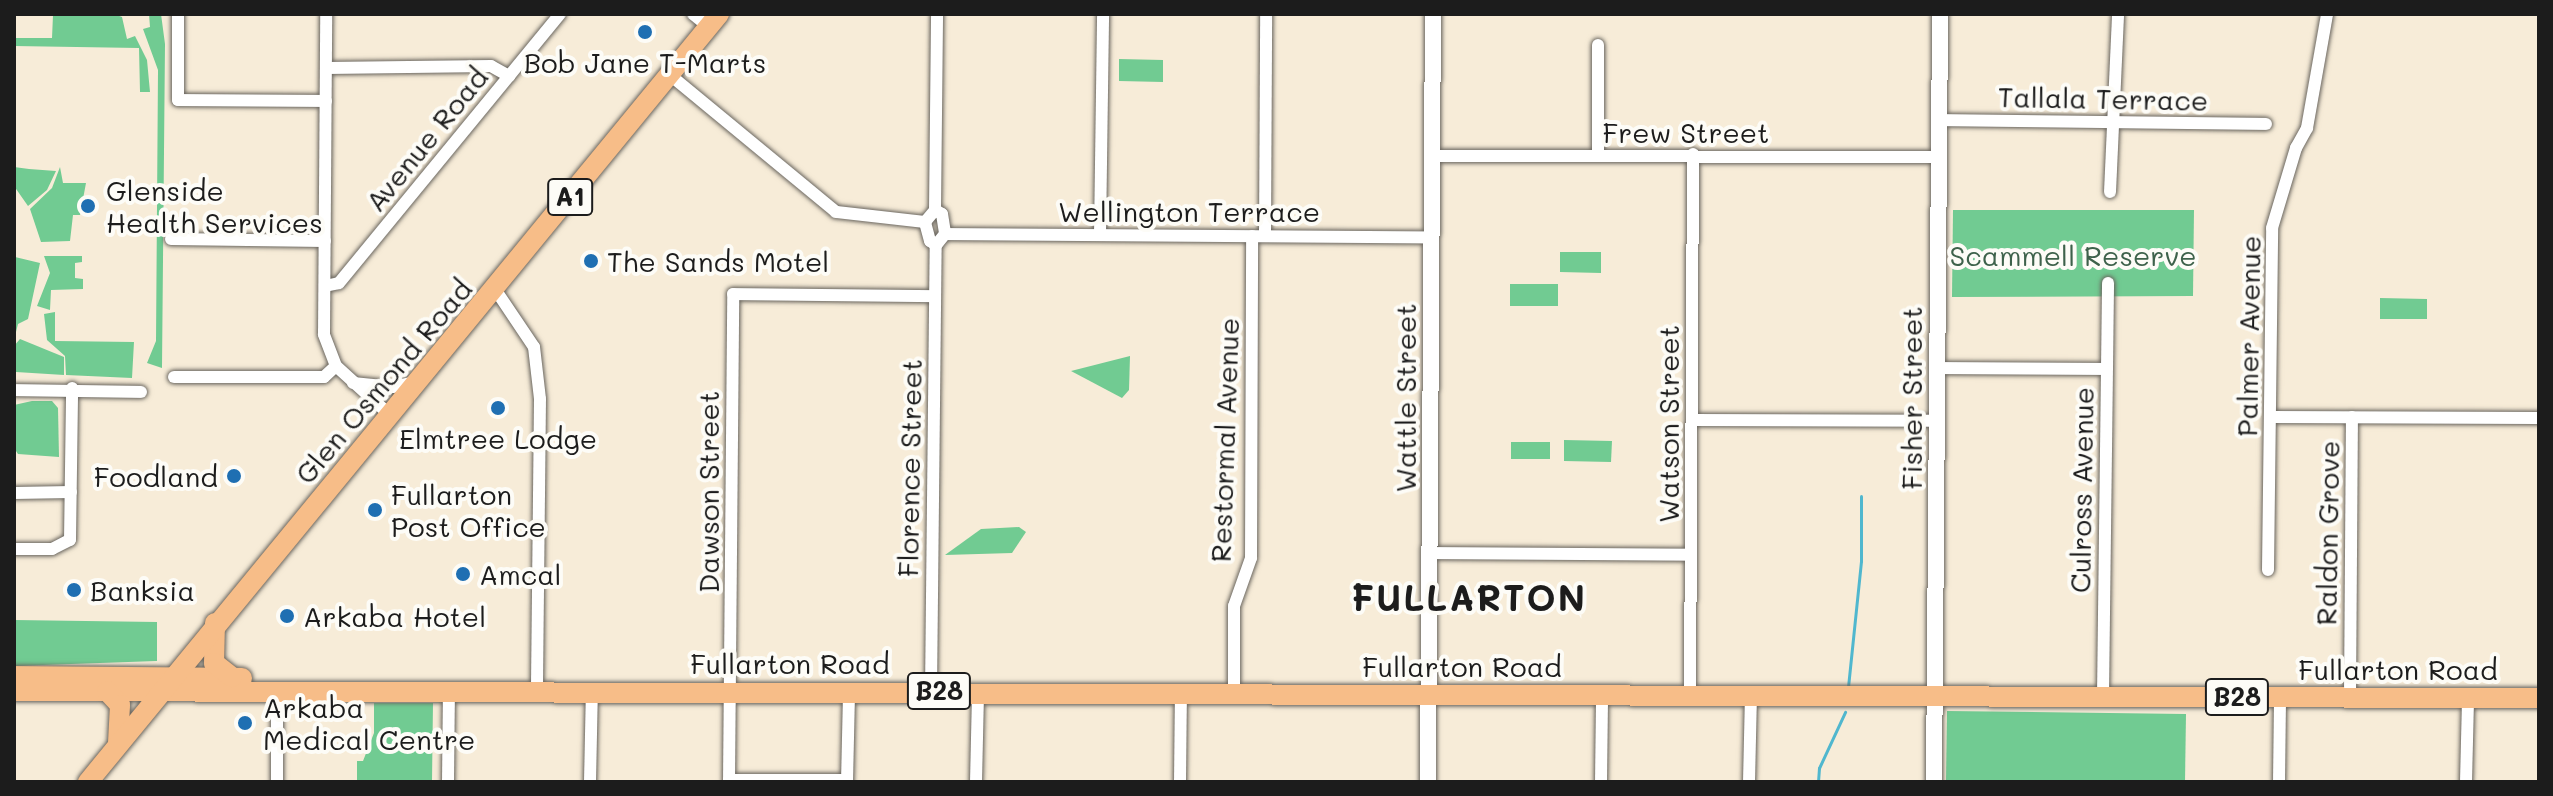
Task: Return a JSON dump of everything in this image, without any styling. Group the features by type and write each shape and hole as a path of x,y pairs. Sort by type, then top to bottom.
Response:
{"main road":[{"name":"Glen Osmond Road","path":"88,782 215,623 421,381 670,75 707,18"},
{"path":"215,623 214,663 232,677"},
{"name":"Fullarton Road","path":"14,676 277,691 2539,698"},
{"name":"Fullarton Road","path":"14,691 107,691 232,677 386,689"},
{"path":"107,691 120,705 118,744"}],"street":[{"path":"178,14 178,100 326,101"},
{"path":"326,14 324,334 336,366 391,416"},
{"name":"Avenue Road","path":"325,286 339,283 560,14"},
{"path":"925,222 935,210 937,14"},
{"path":"1100,235 1103,14"},
{"name":"Restormal Avenue","path":"1234,693 1234,606 1251,558 1266,14"},
{"name":"Wattle Street","path":"1428,782 1433,14"},
{"name":"Fisher Street","path":"1934,782 1940,14"},
{"path":"2110,192 2118,14"},
{"name":"Palmer Avenue","path":"2268,570 2272,228 2307,128 2327,14"},
{"path":"1598,45 1598,156"},
{"path":"326,68 491,66 509,76"},
{"path":"670,75 836,212 925,222"},
{"name":"Tallala Terrace","path":"1939,120 2266,124"},
{"name":"Frew Street","path":"1432,156 1693,154 1939,157"},
{"name":"Watson Street","path":"1690,695 1693,154"},
{"path":"925,222 936,245 945,234 942,214 935,210"},
{"name":"Wellington Terrace","path":"945,234 1432,237"},
{"path":"171,239 325,241"},
{"name":"Florence Street","path":"931,691 936,245"},
{"name":"Culross Avenue","path":"2103,696 2108,283"},
{"path":"495,289 534,347 540,399 537,690"},
{"name":"Dawson Street","path":"729,781 733,294 935,296"},
{"path":"174,377 324,377 336,366"},
{"path":"1937,368 2106,369"},
{"path":"353,383 393,387 421,381"},
{"path":"14,390 72,388 141,392"},
{"path":"14,549 68,545 72,388"},
{"path":"2271,417 2539,418"},
{"name":"Raldon Grove","path":"2350,697 2352,417"},
{"path":"1692,420 1937,421"},
{"path":"14,493 71,492"},
{"path":"1430,553 1691,555"},
{"path":"448,782 449,690"},
{"path":"590,782 592,690"},
{"path":"277,691 277,782"},
{"path":"729,781 847,781 849,691"},
{"path":"976,782 978,692"},
{"path":"1180,782 1181,692"},
{"path":"1601,782 1602,694"},
{"path":"1749,782 1751,695"},
{"path":"2279,782 2280,697"},
{"path":"2466,782 2468,698"}],"green space":[{"path":"114,14 122,17 127,39 135,36 147,60 150,92 140,92 139,48 14,46 14,38 52,38 53,15"},
{"path":"149,14 161,14 165,44 162,368 147,363 156,341 158,70 143,29 150,27"},
{"path":"1119,59 1163,60 1163,82 1119,81"},
{"path":"14,167 56,171 47,190 28,206 14,186"},
{"path":"60,167 63,183 86,183 80,215 73,215 70,241 41,242 30,209 52,188"},
{"name":"Scammell Reserve","path":"1953,210 2194,210 2193,296 1952,297"},
{"path":"1560,252 1601,252 1601,273 1560,272"},
{"path":"44,256 82,256 82,262 75,263 75,278 83,279 83,289 51,290 50,310 37,306 50,273"},
{"path":"15,257 40,263 28,319 18,324 14,340"},
{"path":"1510,284 1558,284 1558,306 1510,306"},
{"path":"2380,298 2427,299 2427,319 2380,319"},
{"path":"55,312 55,341 134,342 132,378 66,375 65,356 47,340 44,314"},
{"path":"20,339 64,357 64,375 16,372 14,346"},
{"path":"1130,356 1129,390 1122,398 1071,371"},
{"path":"52,401 58,408 59,457 18,454 14,448 14,405"},
{"path":"1564,440 1612,441 1611,462 1564,461"},
{"path":"1511,442 1550,442 1550,459 1511,459"},
{"path":"1019,527 1026,532 1012,553 945,555 981,529"},
{"path":"14,620 157,622 157,661 14,666"},
{"path":"374,703 433,703 432,782 357,782 357,761 363,761 374,733"},
{"path":"1947,711 2186,714 2185,782 1946,782"}],"waterway":[{"path":"1848,687 1861,561 1861,496"},
{"path":"1818,782 1819,768 1845,712"}],"place":[{"name":"Bob Jane T-Marts","path":"645,32"},
{"name":"Glenside Health Services","path":"88,206"},
{"name":"The Sands Motel","path":"591,261"},
{"name":"Elmtree Lodge","path":"498,408"},
{"name":"Foodland","path":"234,476"},
{"name":"Fullarton Post Office","path":"375,510"},
{"name":"Amcal","path":"463,574"},
{"name":"Banksia","path":"74,590"},
{"name":"Arkaba Hotel","path":"287,616"},
{"name":"Arkaba Medical Centre","path":"245,723"}],"district":[{"name":"FULLARTON","path":"1469,597"}]}
